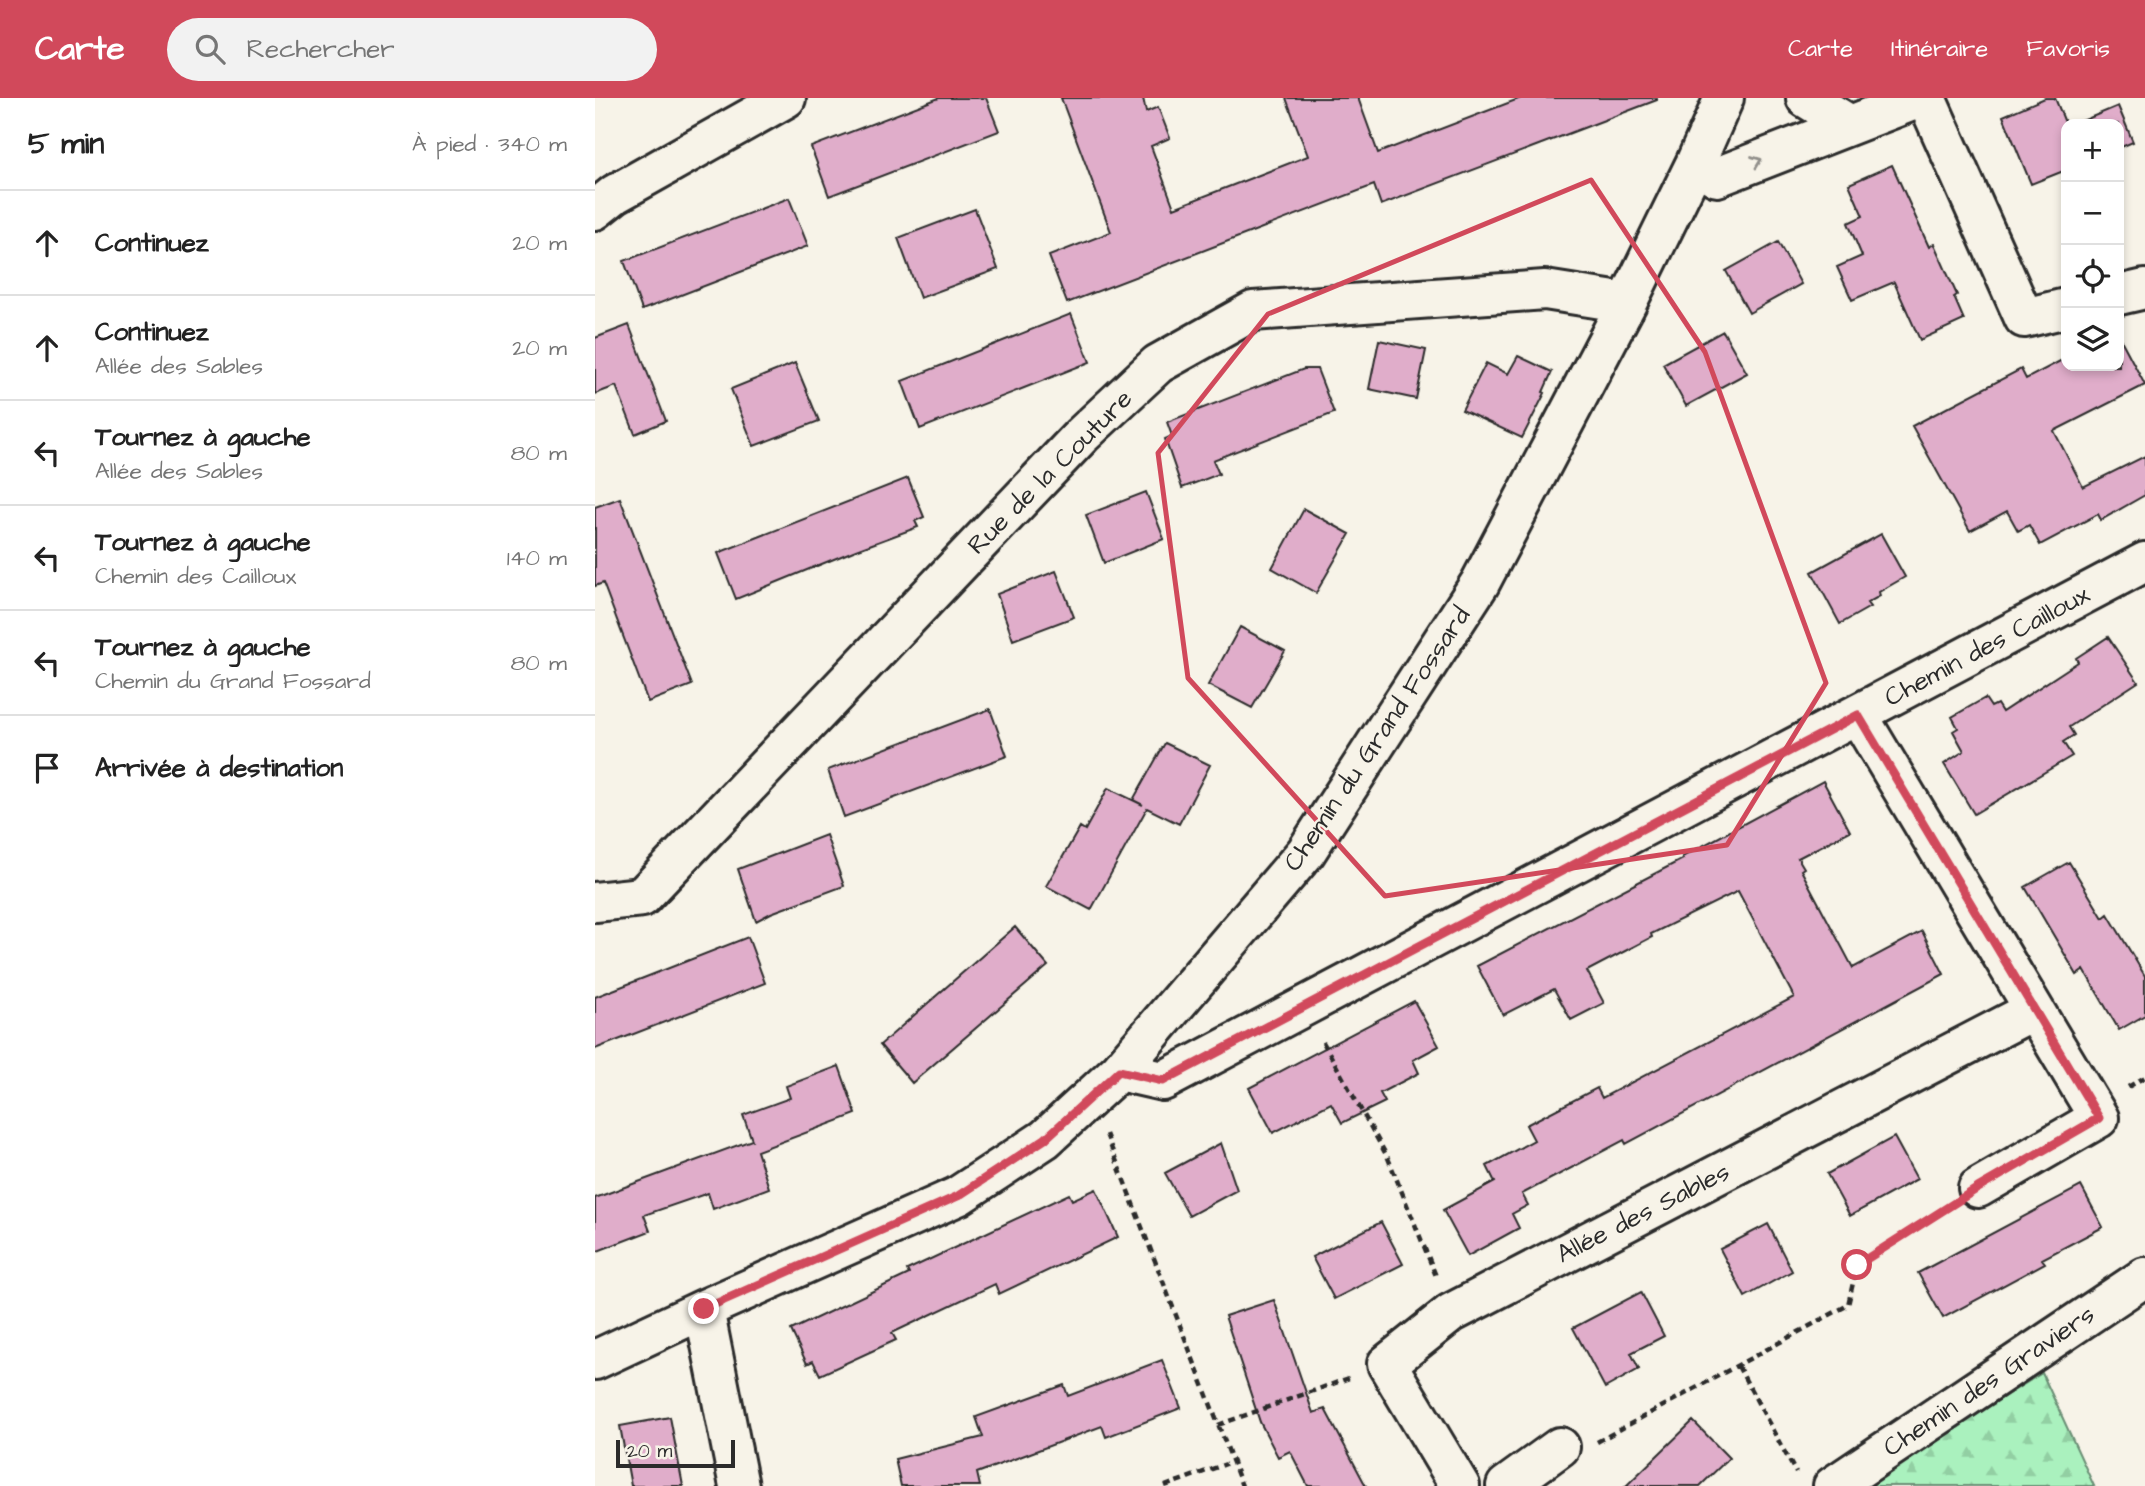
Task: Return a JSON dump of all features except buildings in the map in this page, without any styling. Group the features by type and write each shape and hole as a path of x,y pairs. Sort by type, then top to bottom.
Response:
{"street":[{"path":"595,210 615,194 786,98"},
{"name":"Chemin du Grand Fossard","path":"595,1360 958,1196 1045,1139 1119,1071 1313,840 1480,583 1627,303 1724,98"},
{"path":"1807,98 1850,125"},
{"path":"1695,164 1717,177 1920,98"},
{"path":"1926,98 2024,318 2061,309"},
{"path":"2124,294 2145,289"},
{"name":"Rue de la Couture","path":"595,902 642,897 1082,435 1158,364 1253,311 1545,290 1627,303"},
{"name":"Chemin des Cailloux","path":"1119,1071 1163,1081 2145,562"},
{"path":"1858,715 2099,1118 1978,1188"},
{"name":"Allée des Sables","path":"1387,1364 1451,1313 2034,1010"},
{"name":"Chemin des Graviers","path":"1833,1486 2145,1277"},
{"path":"704,1309 739,1486"},
{"path":"1387,1364 1460,1486"},
{"path":"1506,1486 1560,1447"}],"path":[{"path":"1303,1007 1388,1158 1451,1313"},
{"path":"1086,1102 1105,1131 1242,1486"},
{"path":"1560,1447 1599,1442 1848,1305 1857,1265 1978,1188"},
{"path":"1218,1425 1387,1364"},
{"path":"1738,1366 1797,1474"},
{"path":"1165,1486 1226,1464"}],"highlighted area":[{"path":"1591,180 1705,352 1826,683 1727,845 1385,896 1188,678 1158,453 1268,314"}],"green space":[{"path":"2042,1373 2094,1486 1860,1486"}],"route":[{"path":"704,1309 958,1196 1045,1139 1119,1071 1163,1081 1858,715 2099,1118 1978,1188 1857,1265"}]}
